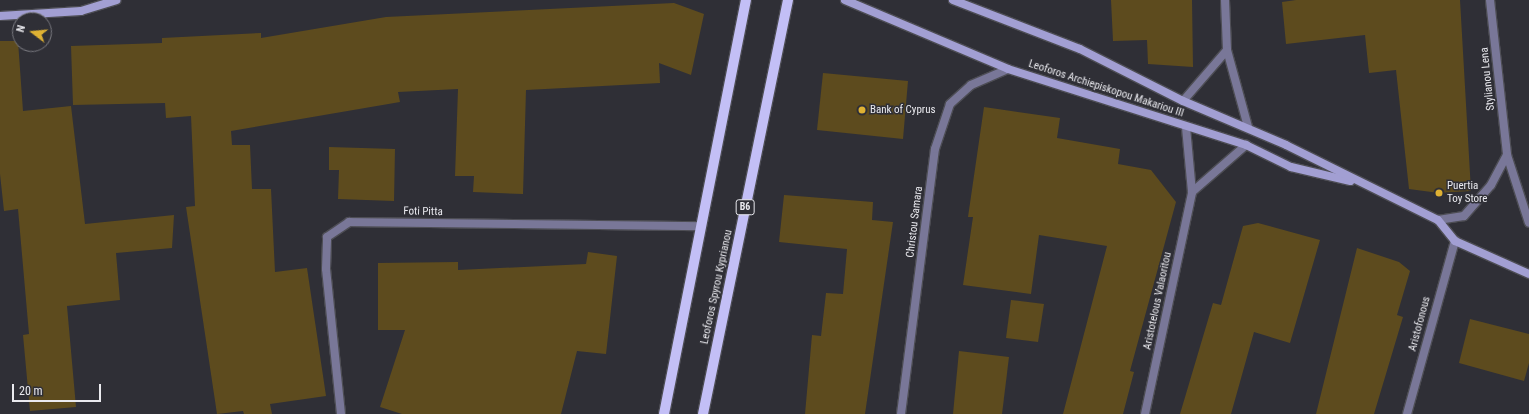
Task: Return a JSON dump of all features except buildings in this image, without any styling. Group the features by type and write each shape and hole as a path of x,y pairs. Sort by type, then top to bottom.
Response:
{"main road":[{"path":"0,16 81,11 116,0"},
{"path":"664,414 700,226 746,0"},
{"name":"Leoforos Spyrou Kyprianou","path":"703,414 788,0"},
{"name":"Leoforos Archiepiskopou Makariou III","path":"845,0 1008,69 1246,145 1291,167 1364,185"},
{"name":"Leoforos Archiepiskopou Makariou III","path":"953,0 1080,49 1183,101 1248,127 1438,220 1454,241 1529,274"}],"street":[{"path":"1225,0 1227,50 1248,127"},
{"name":"Stylianou Lena","path":"1490,0 1507,155 1529,223"},
{"path":"1183,101 1227,50"},
{"name":"Christou Samara","path":"901,414 935,149 950,104 970,85 1008,69"},
{"name":"Aristotelous Valaoritou","path":"1145,414 1192,192 1186,127"},
{"path":"1192,192 1246,145"},
{"path":"1438,220 1464,216 1491,185 1507,155"},
{"name":"Foti Pitta","path":"341,414 326,269 327,237 349,222 700,226"},
{"name":"Aristofonous","path":"1407,414 1454,241"}],"place":[{"name":"Bank of Cyprus","path":"862,110"},
{"name":"Puertia Toy Store","path":"1439,193"}]}
